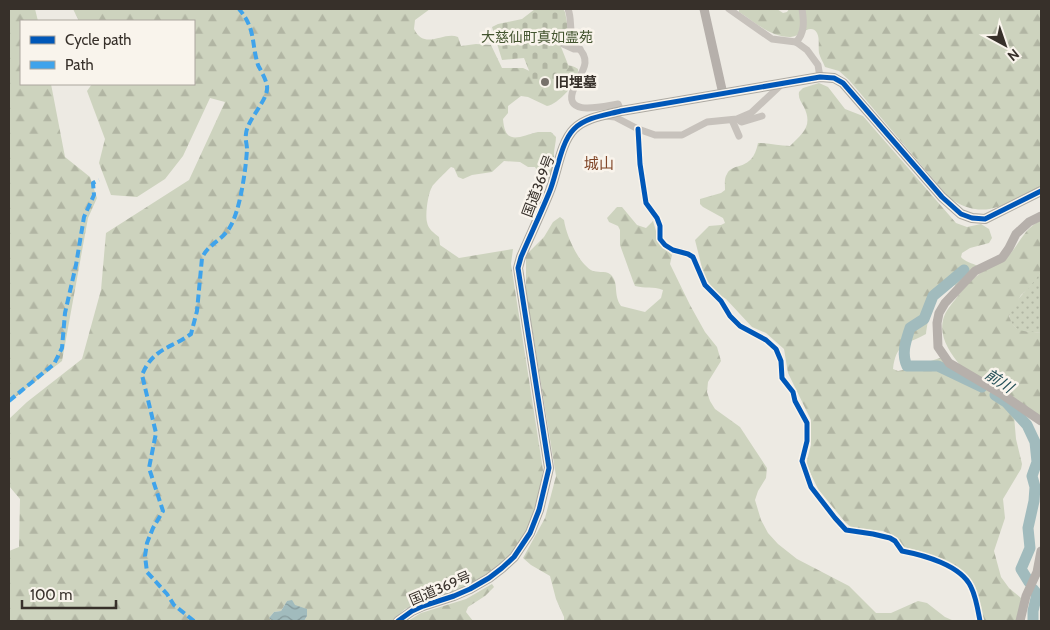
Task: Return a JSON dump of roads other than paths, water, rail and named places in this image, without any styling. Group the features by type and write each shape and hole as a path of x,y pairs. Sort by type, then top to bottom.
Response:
{"highway":[{"name":"国道369号","path":"398,621 412,611 454,596 489,578 514,557 530,533 539,510 549,468 518,268 521,257 550,192 565,144 574,129 601,116 621,111 820,76 834,78 843,84 942,197 962,214 972,218 985,219 1041,191"}],"main road":[{"path":"704,9 723,94"},
{"path":"1041,216 1029,222 1016,234 1002,258 975,271 945,303 939,313 937,323 938,347 949,363 1000,393 1041,421"},
{"path":"1020,621 1026,596 1037,572 1041,551"}],"street":[{"path":"568,9 571,16 573,41 584,56 585,64 573,90 572,100 576,106 587,109 618,104 621,111"},
{"path":"729,9 772,39 796,42 807,50 818,65 820,76"},
{"path":"796,42 801,37 804,23 802,9"},
{"path":"562,44 574,49 580,49"},
{"path":"735,120 751,113 785,82"},
{"path":"601,116 615,117 638,129 655,134 682,135 707,122 735,120 742,122 762,116"},
{"path":"735,120 739,136"},
{"path":"638,129 640,164 646,203 660,226 660,239 673,250 693,257 705,285 721,301 730,316 740,326 766,340 776,349 781,361 782,378 793,392 795,401 807,423 807,441 802,461 811,487 846,530 890,538 895,541 902,551 934,560 964,577 971,586 980,621"}],"water":[{"path":"292,600 295,605 307,609 307,616 304,621 273,621 269,618 274,612 281,611 287,601"}],"waterway":[{"name":"前川","path":"964,270 933,296 924,319 910,328 904,356 907,366 938,366 982,387"},
{"name":"前川","path":"995,395 1006,402 1027,425 1035,442 1037,462 1032,476 1035,487 1028,528 1030,548 1021,569 1029,582"},
{"name":"前川","path":"1033,589 1037,594 1033,621"}],"place":[{"name":"旧埋墓","path":"545,82"}],"district":[{"name":"城山","path":"599,164"}],"park label":[{"name":"大慈仙町真如霊苑","path":"537,37"}]}
